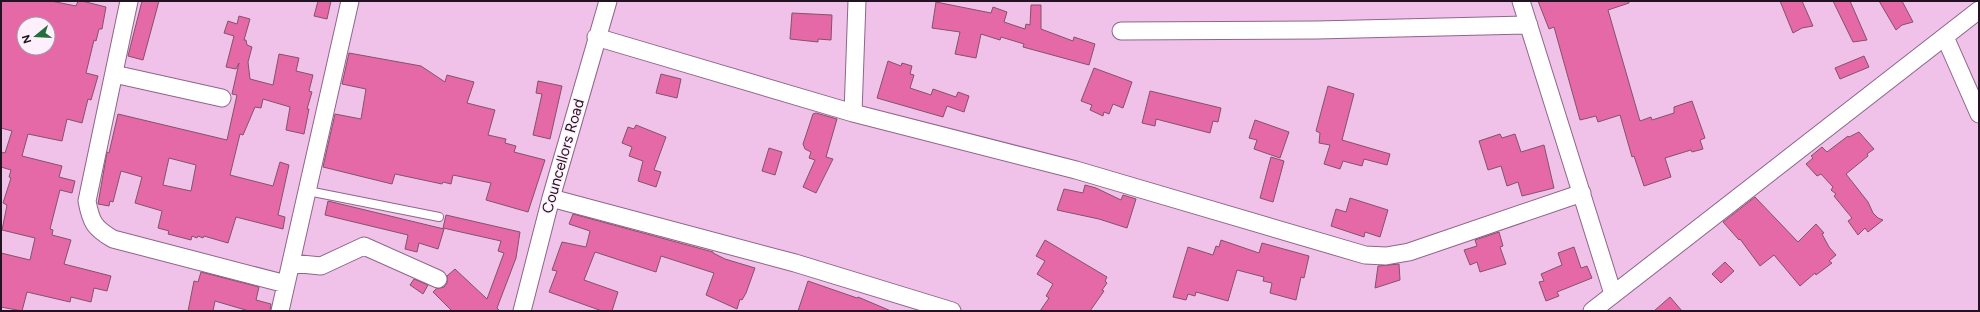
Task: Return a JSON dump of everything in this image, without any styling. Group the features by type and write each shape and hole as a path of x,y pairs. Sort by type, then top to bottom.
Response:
{"street":[{"path":"129,1 87,200 90,219 99,231 113,239 286,284"},
{"path":"280,311 350,1"},
{"name":"Councellors Road","path":"522,311 551,198 596,37 608,1"},
{"path":"853,112 857,1"},
{"path":"1521,1 1613,294"},
{"path":"1592,311 1979,10"},
{"path":"1122,31 1317,30 1529,25"},
{"path":"596,37 853,112 1076,170 1365,256 1386,256 1409,252 1582,193"},
{"path":"1945,37 1979,114"},
{"path":"114,74 222,98"},
{"path":"551,198 795,263 952,311"},
{"path":"291,263 321,266 364,246 438,279"}],"lane":[{"path":"308,191 439,217"}],"building":[{"path":"1,1 51,1 76,6 78,1 82,1 106,7 102,29 99,29 96,41 94,40 86,73 98,76 91,100 88,99 82,123 67,119 62,141 28,134 22,156 62,166 59,177 75,181 72,193 60,190 50,229 53,230 52,235 71,240 64,264 111,276 107,291 94,288 91,302 71,297 70,302 27,292 22,311 1,307 1,253 30,260 35,238 2,230 7,205 3,203 11,178 9,177 11,170 1,167 1,152 5,153 12,131 1,128"},
{"path":"142,1 159,1 143,60 128,56"},
{"path":"318,1 331,1 327,19 314,16"},
{"path":"1538,1 1629,1 1629,3 1608,10 1640,121 1651,117 1652,120 1674,113 1674,107 1692,101 1705,138 1700,140 1703,149 1692,152 1691,150 1665,158 1671,177 1644,186 1634,156 1632,157 1620,115 1598,122 1596,116 1580,120 1554,27 1549,29"},
{"path":"1780,1 1802,1 1813,26 1802,28 1793,33"},
{"path":"1833,1 1850,1 1867,40 1853,42"},
{"path":"1879,1 1902,1 1913,22 1902,25 1896,30"},
{"path":"936,2 991,13 993,7 1007,12 1004,22 1025,29 1026,24 1030,25 1031,5 1041,5 1041,29 1073,41 1074,37 1095,44 1089,65 1023,47 1024,44 1001,37 1000,40 981,34 976,58 955,54 960,32 932,28"},
{"path":"792,13 832,15 831,40 818,39 818,42 790,39"},
{"path":"239,16 250,19 244,40 246,40 247,45 252,47 248,62 250,79 273,85 279,54 299,58 296,71 313,75 309,91 312,92 307,109 309,109 304,134 286,130 290,107 263,99 261,108 255,107 243,135 240,134 230,175 273,186 280,162 289,165 278,215 285,217 283,229 236,217 228,243 204,236 203,238 198,236 197,238 192,236 191,240 168,234 169,231 158,228 162,211 135,203 142,177 121,171 113,202 110,201 109,206 98,204 107,152 109,153 118,114 227,140 237,95 232,94 239,63 236,69 226,67 234,36 224,33 228,21 237,24","holes":["169,158 196,165 191,191 163,185"]},
{"path":"349,53 421,66 445,82 447,75 474,82 467,103 495,110 488,135 506,139 505,143 516,146 514,152 545,160 528,212 486,200 491,183 453,175 451,184 443,182 442,184 395,174 392,184 323,167 335,114 361,119 366,89 342,84"},
{"path":"1864,56 1869,67 1840,79 1835,68"},
{"path":"888,61 901,66 902,63 912,66 910,74 914,75 910,88 931,95 933,89 956,97 958,92 969,96 964,112 947,106 943,117 877,98"},
{"path":"1094,68 1132,82 1123,108 1113,104 1109,114 1104,112 1103,116 1090,110 1092,105 1081,101"},
{"path":"661,74 681,79 677,98 656,93"},
{"path":"538,81 562,86 550,139 533,135 542,94 536,93"},
{"path":"1328,86 1354,94 1342,140 1390,154 1387,165 1364,159 1362,166 1343,161 1340,169 1324,164 1330,145 1319,143 1320,133 1316,131"},
{"path":"1150,91 1221,108 1218,122 1213,121 1210,133 1156,119 1155,126 1142,123"},
{"path":"816,113 837,119 826,157 833,159 816,193 803,187 815,160 809,158 811,152 805,149 803,144 813,114"},
{"path":"1255,120 1289,132 1280,158 1254,149 1257,140 1249,138"},
{"path":"636,125 666,137 654,170 661,172 656,187 638,181 643,161 629,156 632,147 622,143 628,127 634,129"},
{"path":"1859,132 1874,149 1867,154 1868,156 1846,174 1868,202 1873,213 1878,218 1883,220 1868,232 1865,228 1858,235 1848,221 1852,218 1834,196 1836,194 1831,190 1833,187 1821,174 1817,176 1806,164 1813,158 1811,156 1822,147 1827,152 1848,136 1849,137"},
{"path":"1500,134 1502,138 1515,134 1521,152 1544,145 1554,188 1522,196 1518,182 1507,186 1501,166 1488,170 1479,141"},
{"path":"769,148 782,152 775,175 762,171"},
{"path":"1271,157 1284,161 1273,202 1260,198"},
{"path":"1085,185 1096,188 1121,200 1123,195 1136,199 1127,228 1099,219 1057,210 1064,189 1083,193"},
{"path":"1755,197 1798,242 1816,224 1824,233 1822,234 1829,247 1836,255 1829,261 1832,263 1816,275 1815,273 1800,286 1774,255 1760,266 1740,239 1739,240 1723,222"},
{"path":"1350,198 1388,210 1380,237 1365,232 1364,237 1331,226 1336,209 1346,212"},
{"path":"328,201 444,229 438,249 419,243 417,252 405,249 408,235 325,215"},
{"path":"573,214 713,252 725,259 755,268 746,293 742,300 740,299 737,309 706,295 714,273 661,256 656,272 595,252 584,280 618,292 612,311 602,311 549,292 557,271 552,270 562,242 586,247 590,231 569,224"},
{"path":"446,215 520,232 516,258 497,308 500,311 452,311 433,292 436,289 444,287 447,283 447,276 455,269 487,299 504,253 498,251 501,241 443,228"},
{"path":"1499,232 1503,246 1500,247 1506,264 1480,272 1477,262 1470,265 1464,250 1477,246 1475,240"},
{"path":"1045,240 1107,277 1105,281 1107,283 1102,290 1104,291 1090,311 1040,311 1049,298 1046,296 1053,284 1037,274 1045,261 1036,256"},
{"path":"1221,240 1259,253 1262,243 1309,256 1304,278 1301,277 1296,300 1270,293 1272,283 1263,281 1264,277 1237,270 1228,301 1196,292 1195,296 1188,294 1186,300 1173,297 1188,247 1213,255 1216,246 1219,247"},
{"path":"1574,247 1581,268 1587,266 1592,278 1557,292 1559,296 1546,301 1539,282 1544,281 1541,274 1562,265 1558,253"},
{"path":"1725,262 1734,271 1721,283 1712,274"},
{"path":"1399,264 1400,280 1375,288 1378,266"},
{"path":"201,272 259,287 256,300 271,304 270,311 249,311 215,301 213,311 188,311 194,281 198,282"},
{"path":"414,279 428,285 423,294 410,285"},
{"path":"808,281 857,298 858,297 891,311 798,311"},
{"path":"1670,297 1682,311 1654,311"}]}
